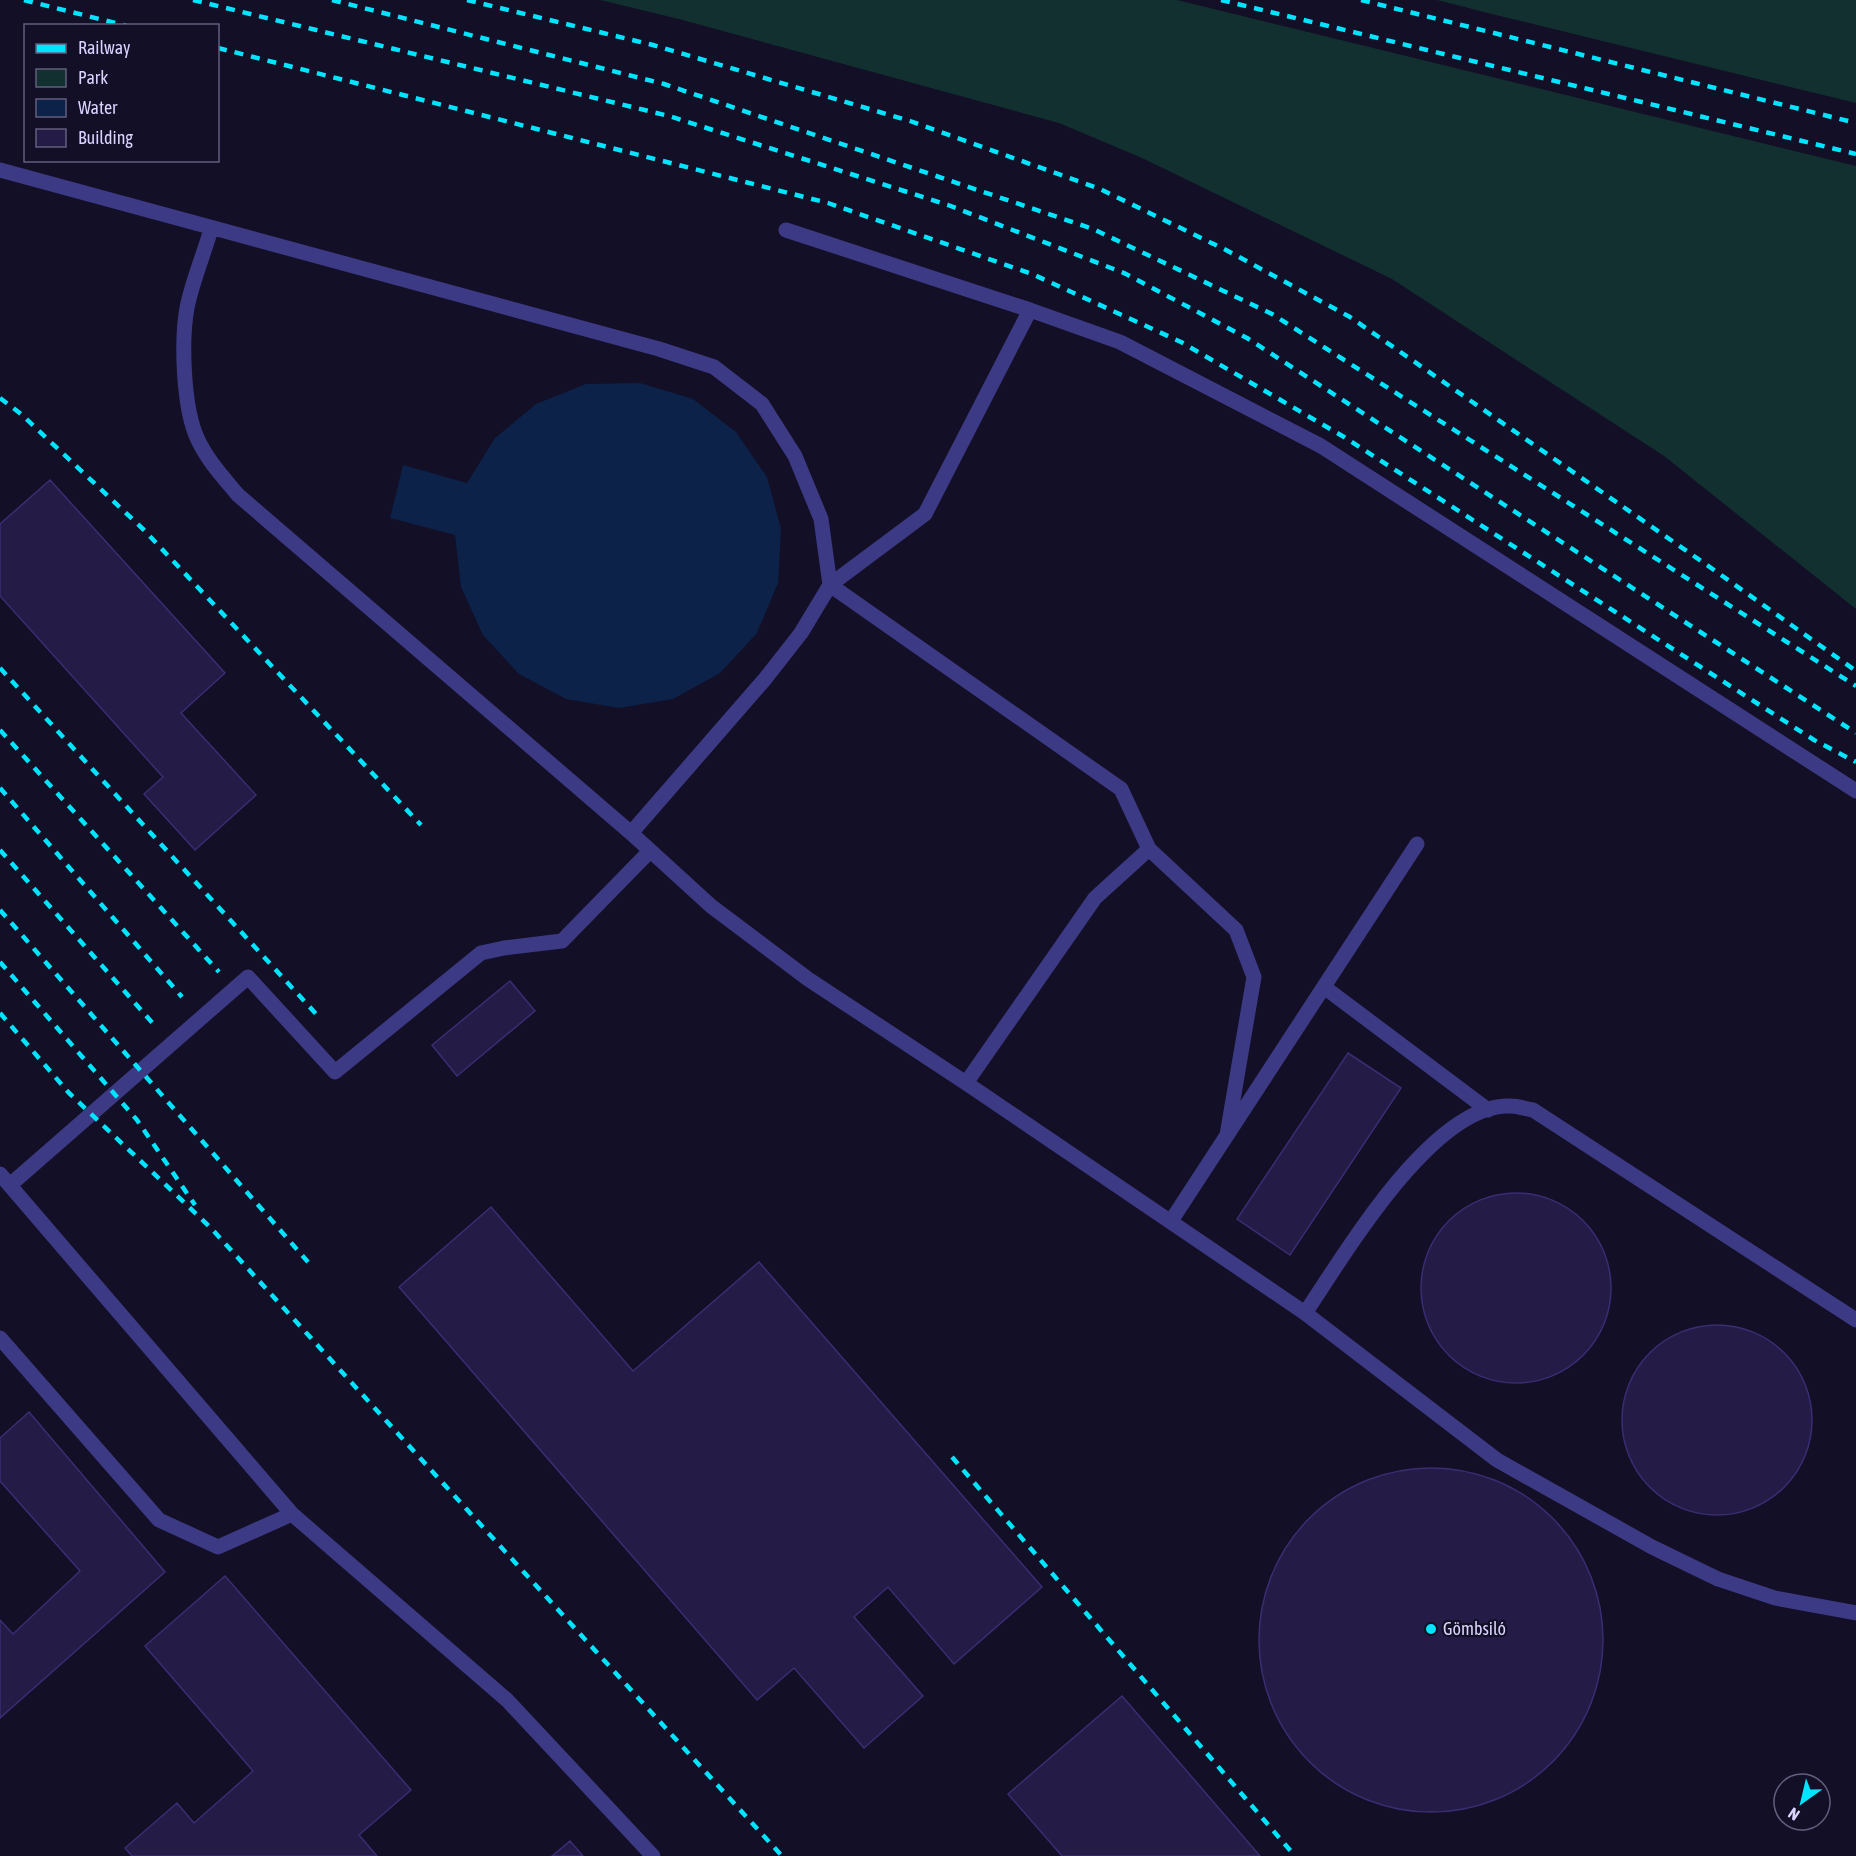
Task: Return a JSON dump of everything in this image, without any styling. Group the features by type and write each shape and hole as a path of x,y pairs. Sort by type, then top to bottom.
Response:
{"lane":[{"path":"0,170 648,345 714,366 762,404 795,456 820,519 830,585 1121,789 1149,849 1236,930 1254,977 1227,1135"},
{"path":"212,229 187,308 184,361 185,393 196,437 210,462 238,495 631,833 711,906 808,979 966,1083 1305,1313 1497,1460 1652,1547 1718,1579 1775,1598 1856,1613"},
{"path":"786,230 1120,342 1321,446 1856,791"},
{"path":"631,833 765,679 801,633 830,585 925,514 1030,310"},
{"path":"1171,1221 1417,844"},
{"path":"966,1083 1095,898 1149,849"},
{"path":"650,851 562,941 481,953 335,1072 248,977 5,1179 292,1514 507,1700 653,1856"},
{"path":"1324,987 1488,1110"},
{"path":"1305,1313 1385,1197 1418,1156 1444,1133 1466,1119 1488,1110 1509,1106 1533,1110 1856,1320"},
{"path":"0,1338 159,1520 218,1547 292,1514"}],"green space":[{"path":"600,0 1177,0 1856,166 1856,609 1664,456 1392,279 1142,158 1059,123 679,19"},
{"path":"1437,0 1856,0 1856,103 1492,14"}],"water":[{"path":"640,383 693,399 736,432 767,477 781,529 778,583 757,633 720,673 673,699 619,708 566,699 519,674 483,635 461,587 455,535 390,518 403,465 467,483 495,438 536,404 586,384"}],"building":[{"path":"50,480 225,673 181,713 256,795 195,850 144,794 163,777 0,596 0,524"},
{"path":"510,981 535,1011 457,1076 432,1045"},
{"path":"1348,1053 1401,1088 1290,1255 1237,1219"},
{"path":"1516,1193 1552,1200 1569,1209 1583,1221 1595,1235 1604,1252 1611,1288 1604,1324 1595,1341 1583,1355 1569,1367 1552,1376 1516,1383 1480,1376 1463,1367 1449,1355 1437,1341 1428,1324 1421,1288 1428,1252 1437,1235 1449,1221 1463,1209 1480,1200"},
{"path":"491,1207 633,1371 759,1262 1042,1587 954,1664 888,1587 854,1617 923,1696 864,1748 794,1668 757,1700 399,1287"},
{"path":"1708,1325 1726,1325 1762,1336 1784,1353 1796,1367 1805,1384 1812,1420 1805,1456 1796,1473 1784,1487 1762,1504 1745,1511 1726,1515 1708,1515 1672,1504 1650,1487 1638,1473 1626,1448 1622,1429 1622,1411 1633,1375 1650,1353 1664,1341 1689,1329"},
{"path":"29,1412 165,1572 0,1718 0,1620 13,1634 80,1571 0,1481 0,1438"},
{"name":"Gömbsiló","path":"1431,1468 1465,1471 1497,1481 1527,1497 1553,1518 1574,1544 1590,1574 1600,1606 1603,1640 1600,1674 1590,1706 1574,1736 1553,1762 1527,1783 1497,1799 1465,1809 1431,1812 1397,1809 1365,1799 1335,1783 1309,1762 1288,1736 1272,1706 1262,1674 1259,1640 1262,1606 1272,1574 1288,1544 1309,1518 1335,1497 1365,1481 1397,1471"},
{"path":"225,1576 411,1790 359,1835 377,1856 132,1856 125,1848 177,1803 194,1823 253,1771 145,1646"},
{"path":"1122,1696 1260,1856 1062,1856 1008,1794"},
{"path":"570,1841 583,1856 552,1856"},
{"path":"570,1841 583,1856 552,1856"}],"railway":[{"path":"24,0 119,24"},
{"path":"193,0 669,116 948,205 1124,273 1247,338 1856,733"},
{"path":"332,0 664,84 1093,229 1272,314 1856,686"},
{"path":"467,0 653,45 910,121 1100,189 1226,250 1350,317 1856,671"},
{"path":"1221,0 1856,154"},
{"path":"1361,0 1856,123"},
{"path":"219,48 828,203 1032,274 1181,342 1344,437 1814,740 1856,762"},
{"path":"0,398 21,414 144,530 421,825"},
{"path":"0,668 317,1015"},
{"path":"0,730 219,972"},
{"path":"0,788 182,997"},
{"path":"0,850 156,1027"},
{"path":"0,910 308,1262"},
{"path":"0,962 137,1120 195,1205"},
{"path":"0,1013 69,1093 210,1227 782,1856"},
{"path":"952,1457 1295,1856"}],"place":[{"name":"Gömbsiló","path":"1431,1629"}]}
